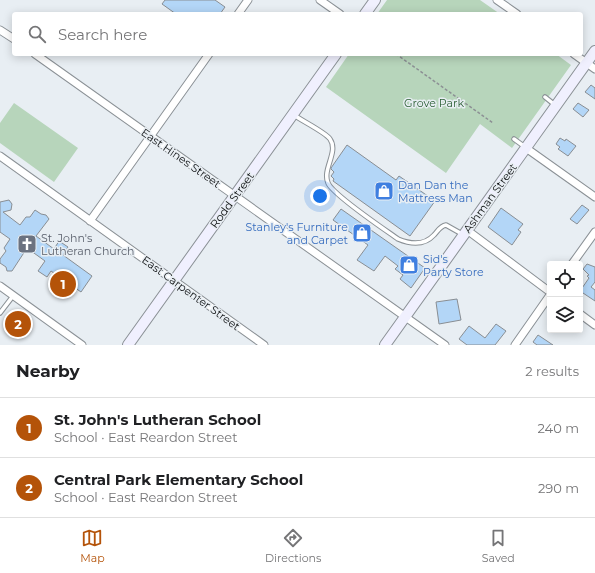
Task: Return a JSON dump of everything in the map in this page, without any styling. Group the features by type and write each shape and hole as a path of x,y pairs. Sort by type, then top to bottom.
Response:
{"street":[{"path":"239,12 248,0"},
{"path":"320,0 337,12"},
{"path":"366,12 375,0"},
{"path":"500,1 514,12"},
{"path":"0,30 12,39"},
{"name":"Ashman Street","path":"385,345 556,106 591,66 595,51"},
{"name":"East Hines Street","path":"37,56 445,345"},
{"path":"90,221 208,56"},
{"name":"Rodd Street","path":"128,345 335,56"},
{"path":"577,56 591,66"},
{"path":"526,148 595,197"},
{"name":"East Carpenter Street","path":"0,156 264,345"},
{"path":"465,232 547,290"},
{"path":"574,261 595,232"},
{"path":"0,286 82,345"},
{"path":"514,345 549,297"},
{"path":"583,316 595,325"}],"lane":[{"path":"545,97 556,106"},
{"path":"293,114 330,138 333,147 327,165 327,182 331,188 340,197 398,239 407,243 424,242 430,239 442,226 446,225 465,232"},
{"path":"514,139 526,148"},
{"path":"0,313 13,296"}],"path":[{"path":"399,56 493,124"}],"green space":[{"path":"387,0 480,0 497,12 378,12"},
{"name":"Grove Park","path":"348,56 559,56 571,65 512,148 480,124 446,173 326,87"},
{"path":"14,103 78,148 54,182 0,143 0,123"}],"building":[{"path":"165,0 215,0 225,7 221,12 173,12 162,4"},
{"path":"591,85 595,88 595,99 585,92"},
{"path":"578,103 589,110 583,117 573,109"},
{"path":"560,138 565,141 566,139 576,146 568,156 558,149 560,147 556,144"},
{"name":"Dan Dan the Mattress Man","path":"347,145 396,180 399,176 435,201 410,236 333,181 334,179 331,176 334,172 331,168"},
{"name":"St. John's Lutheran Church","path":"9,200 12,204 11,210 3,212 20,225 26,217 30,217 35,210 46,215 49,219 36,236 54,249 59,241 68,247 63,255 92,276 81,292 51,271 47,277 38,271 45,261 27,248 12,271 7,271 6,267 0,263 0,259 6,251 4,248 10,239 0,232 0,202"},
{"path":"582,205 589,210 577,224 570,219"},
{"path":"501,208 523,224 518,230 521,232 512,245 488,227"},
{"name":"Stanley's Furniture and Carpet","path":"341,209 425,268 411,288 400,279 403,275 395,269 398,266 385,256 374,271 357,260 368,245 333,220"},
{"path":"587,264 595,267 595,282 591,287 595,290 595,301 583,293 583,287 589,278 587,276 589,275 583,269"},
{"path":"457,299 461,320 439,324 436,302"},
{"path":"496,324 506,331 495,345 467,345 459,339 469,326 485,338"},
{"path":"538,335 553,345 537,345 533,342"}],"place":[{"name":"Dan Dan the Mattress Man","path":"384,191"},
{"name":"Stanley's Furniture and Carpet","path":"362,233"},
{"name":"St. John's Lutheran Church","path":"27,244"},
{"name":"Sid's Party Store","path":"409,265"},
{"name":"St. John's Lutheran School","path":"63,284"},
{"name":"Central Park Elementary School","path":"18,324"}]}
